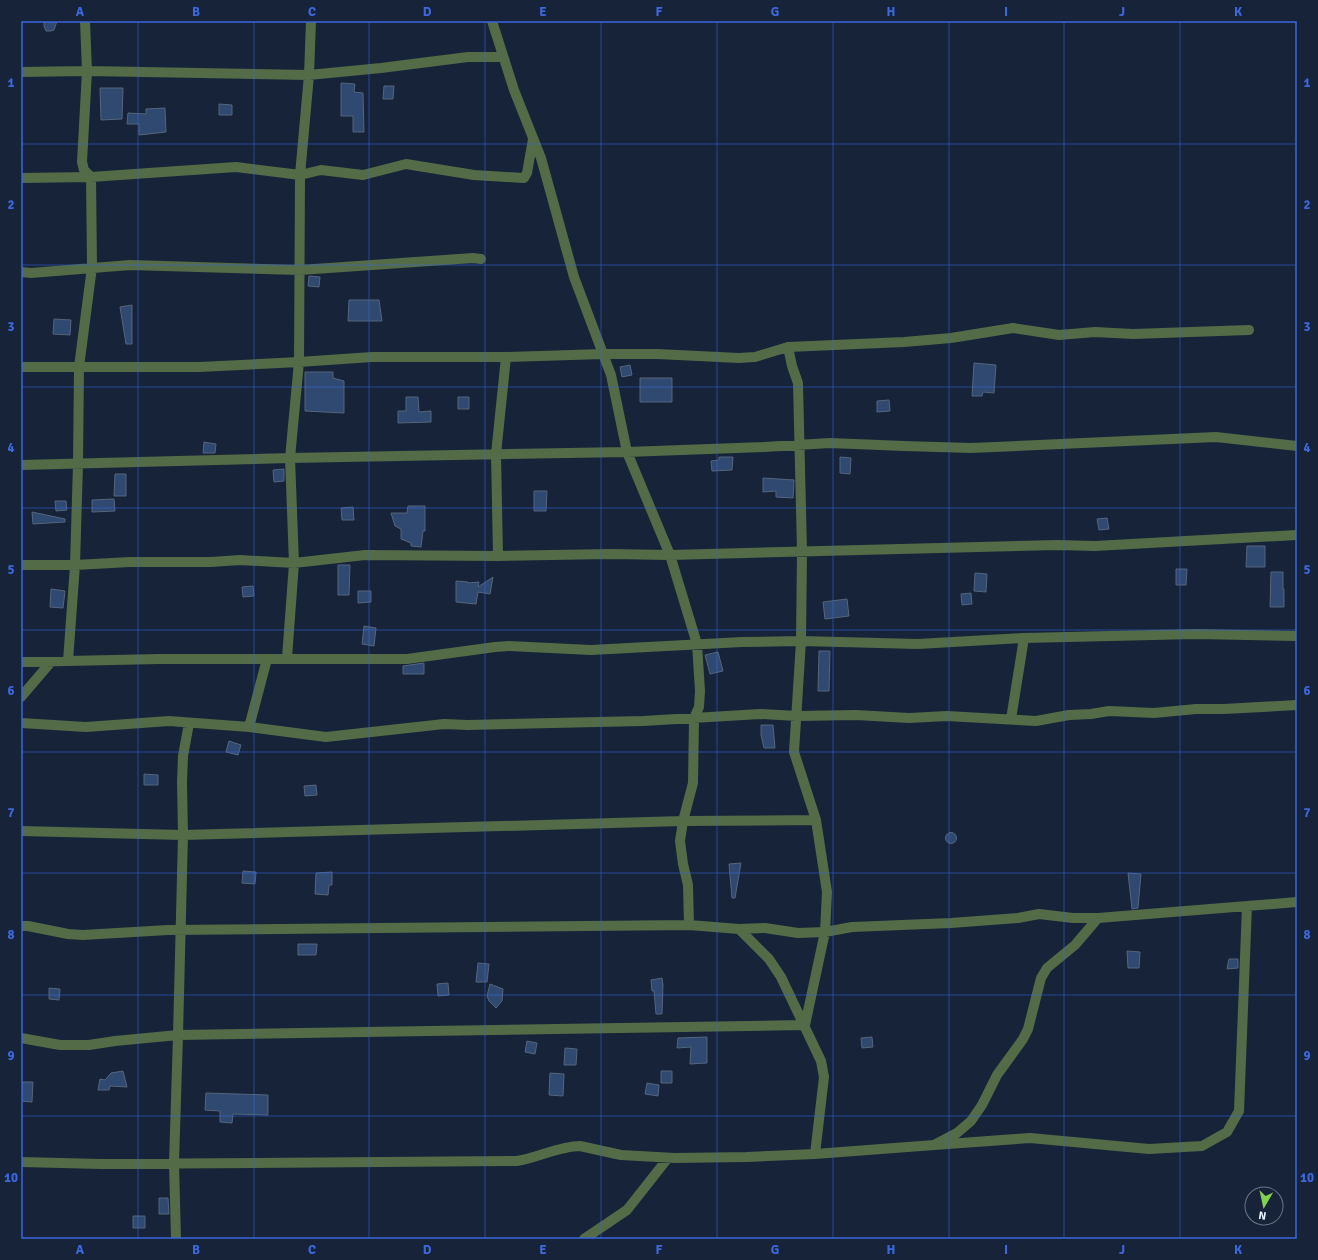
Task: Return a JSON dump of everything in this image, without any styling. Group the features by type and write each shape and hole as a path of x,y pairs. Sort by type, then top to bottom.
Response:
{"street":[{"path":"68,661 75,565 79,367 92,267 91,177 84,170 82,162 87,71 85,21"},
{"path":"287,658 294,563 290,458 299,362 300,175 309,75 311,21"},
{"path":"492,21 514,90 541,158 574,277 611,375 627,452 670,555 697,644 700,699 699,707 694,718 693,782 683,821 680,841 688,885 689,925"},
{"path":"21,72 87,71 309,75 468,57 503,57"},
{"path":"21,178 91,177 236,167 300,175 321,170 363,175 406,164 474,175 524,178 527,173 533,137"},
{"path":"21,272 31,273 130,265 164,265 248,270 300,270 473,258 481,259"},
{"path":"21,367 199,367 372,357 506,357 603,354 657,354 739,358 756,356 788,347 904,342 952,338 1012,328 1059,335 1095,332 1133,334 1249,330"},
{"path":"788,347 798,384 802,551 801,642 794,752 816,820 827,892 824,932 804,1025"},
{"path":"498,556 496,454 506,357"},
{"path":"21,465 290,458 627,452 830,443 972,448 1216,437 1297,446"},
{"path":"21,565 75,565 130,562 212,562 235,560 294,563 365,555 670,555 1057,545 1095,546 1297,535"},
{"path":"21,662 287,658 407,659 509,646 591,650 742,642 918,644 1024,638 1196,634 1297,636"},
{"path":"1011,719 1024,638"},
{"path":"249,727 267,659"},
{"path":"21,697 51,662"},
{"path":"21,723 86,726 169,721 249,727 326,737 444,724 468,725 694,718 754,714 797,716 856,715 909,718 948,716 1036,721 1068,715 1091,714 1109,711 1154,713 1196,709 1224,710 1297,705"},
{"path":"176,1239 174,1163 183,835 182,782 183,756 189,723"},
{"path":"21,831 183,835 683,821 816,820"},
{"path":"21,926 83,935 181,930 689,925 739,929 761,928 793,933 824,932 852,927 951,923 1018,918 1039,914 1073,918 1098,918 1297,902"},
{"path":"21,1162 174,1163 517,1161 572,1146 580,1146 630,1156 668,1158 747,1158 1030,1138 1149,1149 1202,1146 1227,1132 1239,1111 1247,906"},
{"path":"934,1145 957,1133 971,1122 982,1105 997,1075 1028,1030 1041,978 1047,968 1075,945 1098,918"},
{"path":"739,929 769,959 781,977 821,1061 824,1077 815,1154"},
{"path":"21,1038 60,1045 75,1045 178,1035 804,1025"},
{"path":"584,1239 627,1210 668,1158"}],"building":[{"path":"44,21 57,21 54,30 46,31"},
{"path":"341,83 355,84 354,92 363,93 364,132 353,132 353,116 341,116"},
{"path":"384,86 394,86 393,99 383,99"},
{"path":"100,88 123,88 122,119 101,120"},
{"path":"219,104 232,105 232,115 219,115"},
{"path":"165,108 166,132 139,135 139,124 127,124 128,113 146,114 146,109"},
{"path":"309,276 320,277 319,287 308,286"},
{"path":"349,300 379,300 382,321 348,321"},
{"path":"132,305 132,344 126,344 120,307"},
{"path":"54,319 71,320 70,335 53,334"},
{"path":"974,363 996,365 994,393 983,392 982,396 972,396"},
{"path":"630,365 632,375 622,377 620,367"},
{"path":"305,372 333,372 333,378 344,381 344,413 305,411"},
{"path":"640,378 672,378 672,402 640,402"},
{"path":"406,397 418,397 419,412 431,411 431,422 398,423 398,411 406,411"},
{"path":"458,397 469,397 469,409 458,409"},
{"path":"889,400 890,411 877,412 877,401"},
{"path":"204,442 216,444 215,453 203,453"},
{"path":"719,457 733,457 732,470 712,471 711,461 719,460"},
{"path":"840,457 851,458 850,474 840,473"},
{"path":"284,469 284,481 274,482 273,470"},
{"path":"115,474 126,474 126,496 114,496"},
{"path":"763,478 794,480 793,498 776,497 776,491 763,492"},
{"path":"534,491 547,491 546,511 534,511"},
{"path":"114,499 115,511 92,512 92,500"},
{"path":"55,501 66,501 67,510 56,511"},
{"path":"408,506 425,506 425,531 423,531 421,547 411,546 411,543 401,539 401,529 395,526 391,513 407,513"},
{"path":"353,507 354,520 342,520 341,508"},
{"path":"32,512 65,519 65,522 33,524"},
{"path":"1107,518 1109,529 1099,530 1097,519"},
{"path":"1247,546 1265,546 1265,567 1246,567"},
{"path":"338,565 350,565 349,595 338,595"},
{"path":"1176,569 1187,569 1186,585 1176,585"},
{"path":"1271,572 1283,572 1284,607 1270,607"},
{"path":"975,573 987,574 986,592 974,591"},
{"path":"493,577 490,594 478,592 476,604 456,602 456,581 468,583 479,582 478,587"},
{"path":"253,586 254,596 243,597 242,587"},
{"path":"51,589 65,591 63,608 50,607"},
{"path":"358,591 371,591 371,602 358,603"},
{"path":"971,593 972,604 962,605 961,594"},
{"path":"847,599 849,616 825,619 823,602"},
{"path":"364,626 376,628 374,646 362,644"},
{"path":"819,651 830,651 829,691 818,691"},
{"path":"718,652 723,671 710,674 705,655"},
{"path":"424,663 424,674 403,674 403,666"},
{"path":"761,725 773,725 775,748 764,748 761,735"},
{"path":"229,741 241,745 238,755 226,752"},
{"path":"144,774 158,775 158,785 144,785"},
{"path":"316,785 317,795 305,796 304,786"},
{"path":"951,832 955,834 957,838 955,842 951,844 947,842 945,838 947,834"},
{"path":"741,863 735,898 732,898 729,864"},
{"path":"243,871 256,872 255,884 242,883"},
{"path":"332,872 332,885 329,885 328,895 315,894 316,873"},
{"path":"1128,873 1141,874 1138,908 1132,909"},
{"path":"298,944 317,944 316,955 298,955"},
{"path":"1127,951 1140,952 1139,968 1128,968"},
{"path":"1229,959 1238,959 1238,968 1227,969"},
{"path":"478,963 489,964 487,982 476,982"},
{"path":"662,978 662,1014 656,1014 654,991 652,991 651,980"},
{"path":"448,983 449,995 438,996 437,984"},
{"path":"490,984 503,989 502,1001 496,1008 489,1001 487,996"},
{"path":"49,988 60,989 59,1000 49,999"},
{"path":"707,1037 707,1063 690,1064 691,1047 677,1048 678,1038"},
{"path":"872,1037 873,1047 862,1048 861,1038"},
{"path":"527,1041 537,1043 535,1054 525,1052"},
{"path":"565,1048 577,1049 576,1065 564,1065"},
{"path":"123,1071 127,1087 110,1086 109,1090 98,1090 100,1079 105,1080 111,1073"},
{"path":"661,1071 672,1071 672,1083 661,1083"},
{"path":"550,1073 564,1074 563,1096 549,1095"},
{"path":"22,1082 33,1082 32,1102 21,1101"},
{"path":"647,1083 659,1085 658,1096 645,1094"},
{"path":"206,1093 268,1095 268,1115 233,1114 232,1123 220,1122 220,1111 205,1110"},
{"path":"159,1198 168,1198 169,1214 159,1214"},
{"path":"133,1216 145,1216 145,1228 133,1228"}]}
